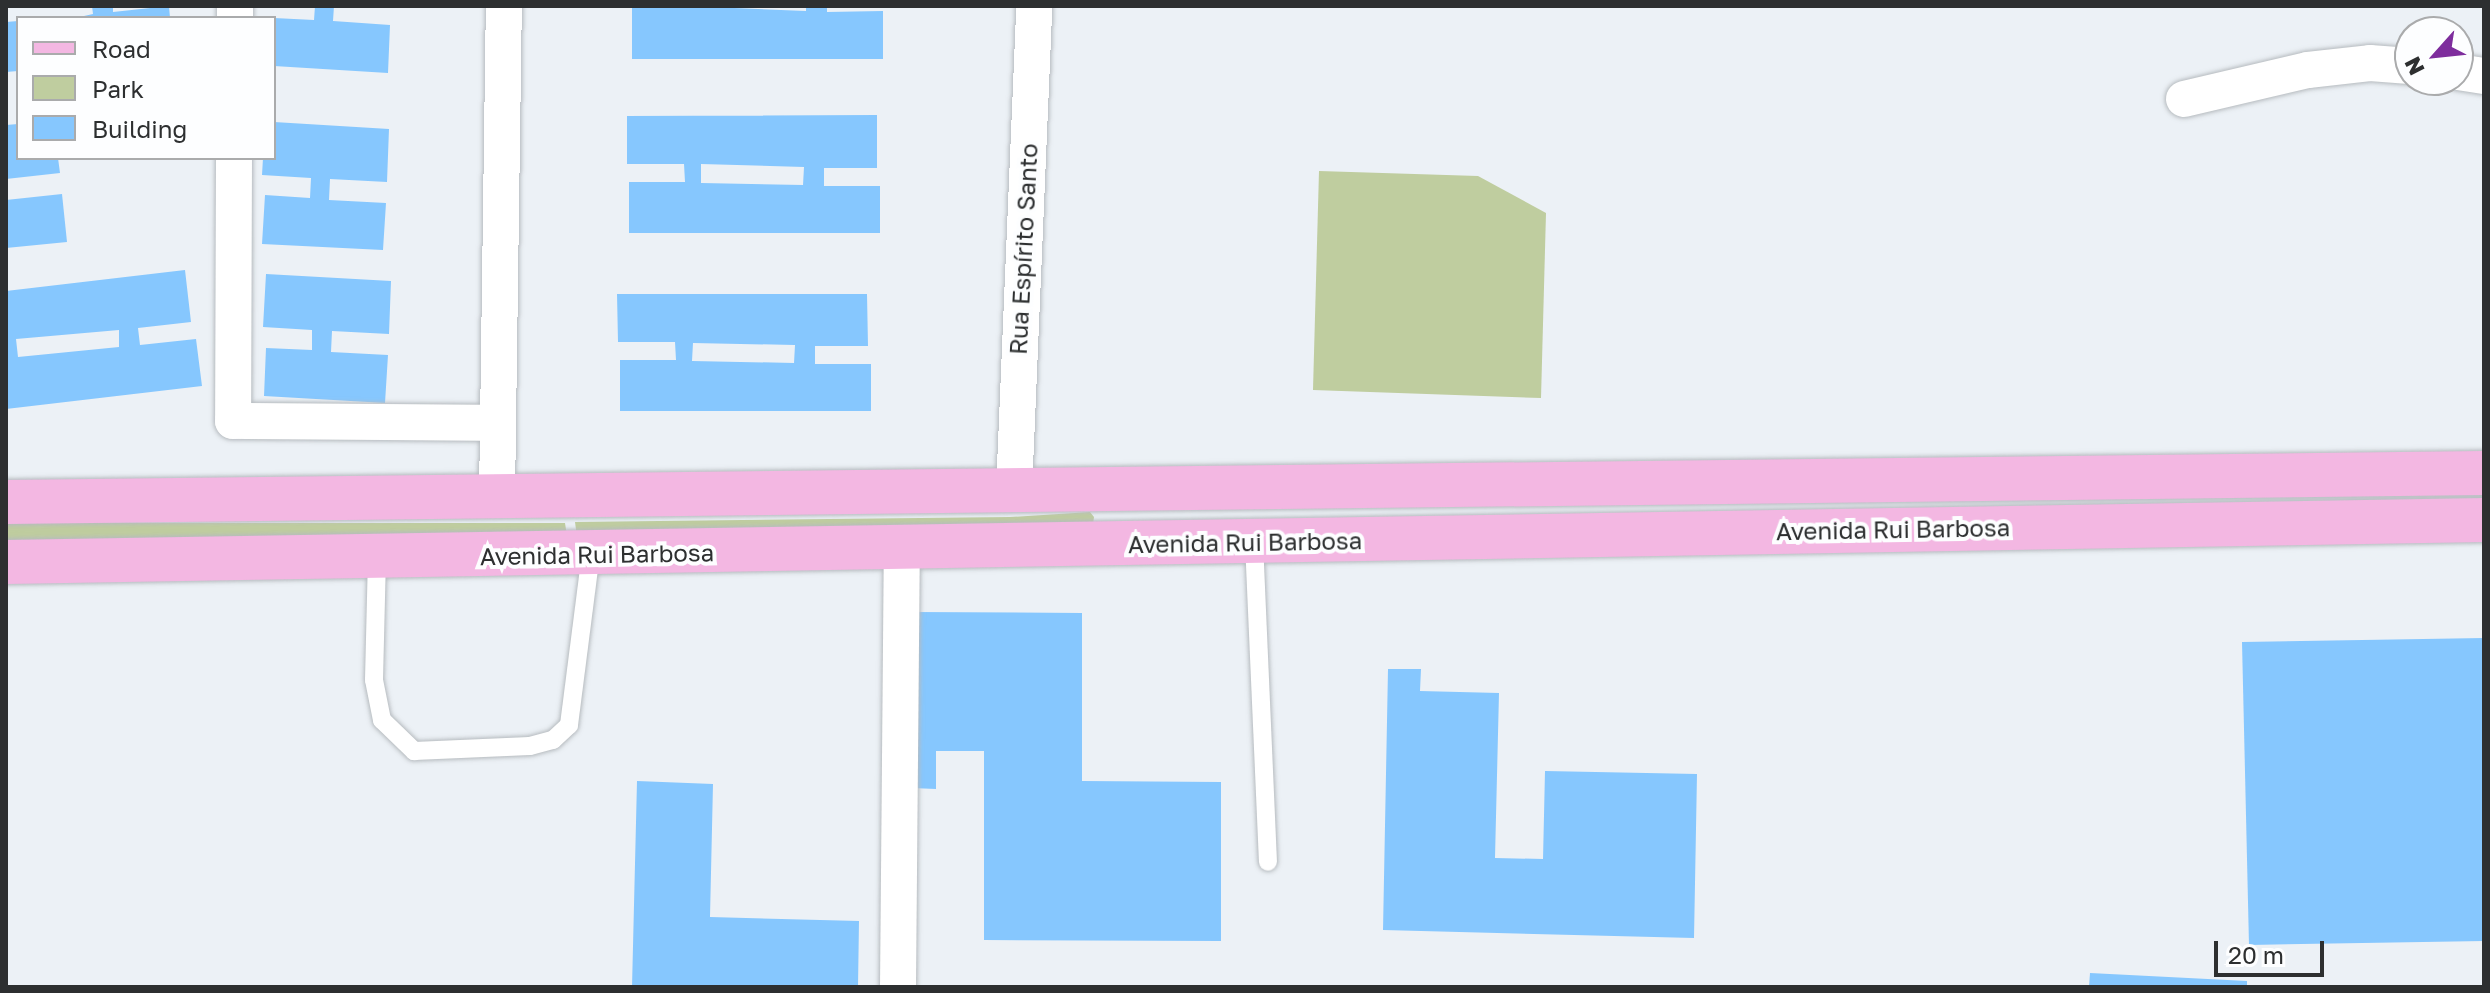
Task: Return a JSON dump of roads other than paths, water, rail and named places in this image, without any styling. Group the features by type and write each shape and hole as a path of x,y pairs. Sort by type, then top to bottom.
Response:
{"main road":[{"name":"Avenida Rui Barbosa","path":"6,502 2484,473"},
{"name":"Avenida Rui Barbosa","path":"6,562 2484,520"}],"street":[{"path":"497,497 504,6"},
{"name":"Rua Espírito Santo","path":"1014,491 1034,6"},
{"path":"2184,99 2308,70 2370,63 2394,65"},
{"path":"234,160 233,421 498,423"},
{"path":"898,987 902,549"}],"lane":[{"path":"1254,542 1268,862"},
{"path":"377,557 374,680 382,720 414,751 530,746 553,740 569,725 591,554"}]}
